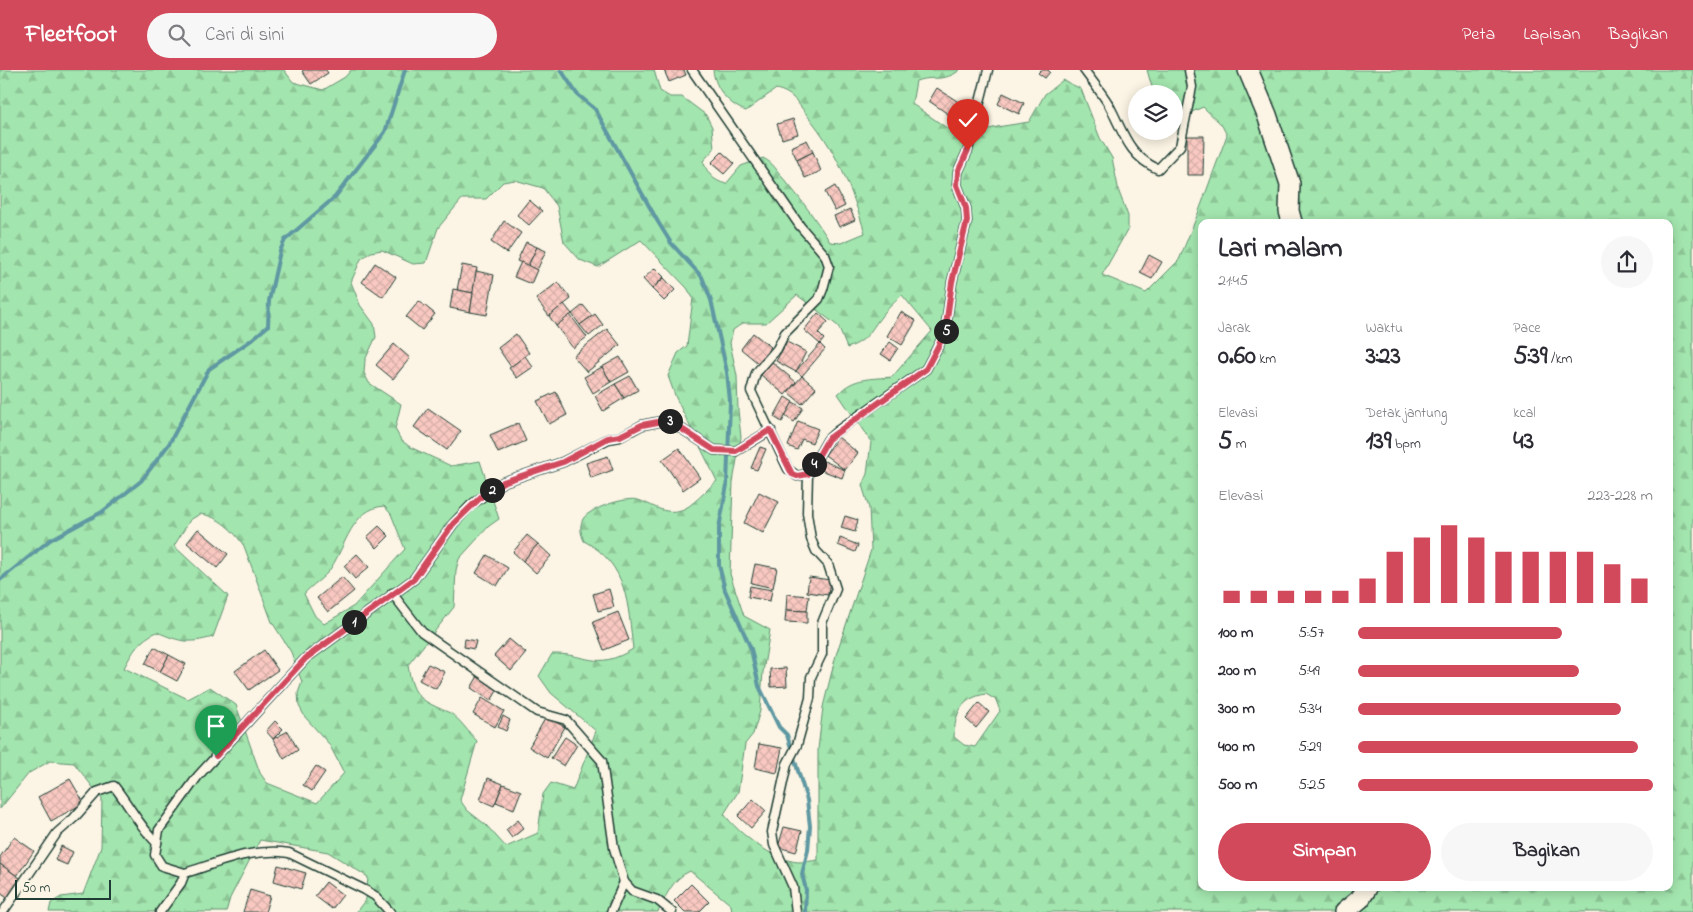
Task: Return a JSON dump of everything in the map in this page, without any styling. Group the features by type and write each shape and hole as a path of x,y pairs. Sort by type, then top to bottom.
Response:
{"street":[{"path":"1248,70 1267,114 1290,184 1289,211 1291,219"},
{"path":"1344,912 1360,899 1365,891"}],"lane":[{"path":"692,70 800,226 818,244 829,266 819,299 785,333 777,349 753,379 752,396 792,474 797,476 808,474"},
{"path":"796,912 793,887 772,839 787,764 797,746 810,698 811,678 822,654 822,623 836,589 828,564 816,551 811,540 807,513 808,474 828,439 926,369 945,333 952,282 967,221 966,208 957,185 958,172 968,150 988,70"},
{"path":"1084,70 1109,105 1123,138 1148,165 1158,169 1180,146 1192,87 1189,70"},
{"path":"390,912 375,896 365,890 289,853 278,851 251,853 185,874 162,866 155,855 159,830 198,776 306,658 392,593 414,579 453,524 471,505 503,482 563,462 608,438 620,436 642,425 668,420 714,450 736,451 770,430"},
{"path":"392,593 422,632 537,712 566,720 602,761 614,848 624,882 632,891 656,900 672,912"},
{"path":"3,912 57,833 74,818 96,792 114,786 138,817 143,830 157,843"},
{"path":"160,912 182,883 185,874"},
{"path":"611,912 624,882"}],"green space":[{"path":"0,70 284,70 293,82 323,90 345,77 351,70 654,70 660,91 670,97 682,97 706,115 712,127 714,149 703,161 711,176 717,181 726,184 741,166 763,158 774,166 830,242 841,243 865,233 842,171 818,129 794,99 787,93 776,89 746,111 734,105 720,90 713,70 960,70 943,78 916,81 912,104 960,137 997,127 1029,122 1045,94 1063,80 1081,89 1100,138 1112,158 1119,192 1128,216 1128,229 1102,275 1146,293 1179,260 1227,135 1221,124 1203,107 1183,116 1183,85 1151,85 1147,70 1693,70 1693,912 732,912 731,905 690,871 674,883 658,912 356,912 366,899 368,877 328,852 260,840 230,898 226,912 49,912 51,903 61,897 83,894 101,847 102,799 74,763 50,761 29,773 0,809","holes":["515,180 543,188 557,206 564,242 580,260 598,267 641,240 687,288 693,298 687,346 678,353 668,376 676,398 717,481 694,502 681,510 664,510 633,499 617,502 592,511 583,519 581,530 584,541 599,550 610,561 618,574 627,602 633,649 620,656 600,660 552,654 539,676 551,693 596,731 573,790 551,783 543,794 538,833 506,847 486,825 467,810 460,800 477,741 453,715 420,697 413,685 408,665 454,607 456,570 459,559 489,526 499,519 480,461 451,466 410,447 401,440 395,429 401,404 369,383 364,373 365,360 376,337 374,324 360,305 351,282 361,259 371,252 382,250 413,264 426,263 438,228 462,199 486,199 503,182","797,295 838,326 847,348 855,345 865,338 885,312 902,295 932,331 892,377 856,382 850,384 838,394 871,442 867,474 862,485 869,508 871,550 836,655 823,707 818,749 818,860 798,862 778,856 757,845 738,830 724,814 738,792 745,744 753,734 760,711 763,672 770,630 744,616 730,574 733,482 741,437 737,376 730,343 733,330 743,323 766,323","384,506 391,514 405,549 354,606 324,624 315,616 304,594 328,572 357,521 364,514","200,514 220,521 236,535 244,546 272,622 291,652 302,682 298,693 299,706 305,717 329,744 344,773 317,803 267,783 260,773 236,705 210,687 188,699 124,668 137,647 157,632 185,641 197,641 213,637 228,596 174,546 190,520","986,694 996,700 1000,711 975,747 964,745 954,737 958,714 965,703 977,696"]}],"building":[{"path":"326,70 328,73 311,84 302,71"},
{"path":"664,70 684,70 686,75 669,82"},
{"path":"1041,70 1048,70 1050,72 1045,78 1038,73"},
{"path":"937,88 960,103 951,116 929,101"},
{"path":"1003,93 1024,103 1019,114 998,104"},
{"path":"962,105 968,110 961,118 955,114"},
{"path":"793,119 798,134 782,139 777,124"},
{"path":"1187,136 1204,136 1203,175 1187,175"},
{"path":"807,140 813,152 797,160 791,147"},
{"path":"722,152 734,163 724,174 711,163"},
{"path":"813,152 821,171 805,178 797,160"},
{"path":"835,186 845,206 835,211 825,192"},
{"path":"529,200 542,211 529,225 517,215"},
{"path":"850,209 855,220 839,227 834,216"},
{"path":"504,221 521,233 507,253 491,242"},
{"path":"526,242 537,247 528,266 517,261"},
{"path":"537,247 546,251 537,270 528,266"},
{"path":"1149,255 1162,262 1152,279 1140,273"},
{"path":"521,262 537,270 531,284 514,277"},
{"path":"375,263 396,277 383,297 362,282"},
{"path":"462,265 477,268 473,293 457,290"},
{"path":"655,268 664,277 652,289 643,279"},
{"path":"476,271 494,275 487,315 470,312"},
{"path":"664,278 675,290 664,301 652,289"},
{"path":"558,282 571,299 549,316 536,299"},
{"path":"453,289 473,293 470,312 450,308"},
{"path":"419,301 435,314 422,330 406,317"},
{"path":"564,304 572,314 556,326 549,316"},
{"path":"583,305 592,316 580,325 572,314"},
{"path":"901,312 916,321 902,345 887,336"},
{"path":"818,313 828,322 818,333 824,339 820,344 804,330"},
{"path":"595,314 603,325 589,336 580,325"},
{"path":"570,315 587,337 573,348 556,326"},
{"path":"607,329 620,345 587,372 573,356"},
{"path":"753,333 771,347 758,363 741,349"},
{"path":"516,334 529,353 511,367 498,348"},
{"path":"787,342 806,352 796,372 776,361"},
{"path":"890,342 898,348 890,360 881,354"},
{"path":"394,344 410,358 393,379 376,365"},
{"path":"820,344 825,349 802,376 796,371"},
{"path":"525,356 533,367 517,378 509,368"},
{"path":"620,357 629,372 611,382 602,367"},
{"path":"772,362 796,382 785,395 761,375"},
{"path":"602,367 611,382 593,393 584,377"},
{"path":"630,376 638,390 624,398 615,384"},
{"path":"802,376 816,388 802,404 788,392"},
{"path":"615,384 624,398 603,411 595,396"},
{"path":"556,392 567,415 549,424 537,401"},
{"path":"785,397 793,402 782,422 774,417"},
{"path":"793,402 803,408 794,422 785,416"},
{"path":"428,408 461,431 447,450 414,427"},
{"path":"798,421 818,429 812,443 802,439 797,450 788,446"},
{"path":"518,423 526,441 498,453 490,435"},
{"path":"838,437 858,453 845,470 825,455"},
{"path":"760,447 766,449 757,470 751,468"},
{"path":"679,448 700,478 683,490 662,460"},
{"path":"608,456 613,470 591,478 586,463"},
{"path":"824,461 845,470 842,478 821,470"},
{"path":"759,492 779,502 763,533 744,523"},
{"path":"845,516 858,520 855,532 841,528"},
{"path":"379,526 389,536 377,548 367,537"},
{"path":"198,529 228,554 217,568 187,543"},
{"path":"527,535 538,544 523,561 513,552"},
{"path":"840,538 858,545 855,552 838,545"},
{"path":"538,544 551,556 536,573 523,561"},
{"path":"357,554 369,567 355,579 344,566"},
{"path":"487,555 508,568 497,586 476,573"},
{"path":"755,564 777,568 773,588 751,583"},
{"path":"342,577 354,591 328,612 317,598"},
{"path":"809,577 830,580 828,595 807,592"},
{"path":"750,586 772,590 770,601 748,597"},
{"path":"609,589 614,607 598,611 593,594"},
{"path":"787,594 809,596 807,611 786,610"},
{"path":"786,610 807,611 807,623 785,622"},
{"path":"618,612 629,640 604,650 593,622"},
{"path":"465,639 476,641 474,649 464,647"},
{"path":"509,639 526,653 511,671 494,656"},
{"path":"154,647 169,655 160,672 145,664"},
{"path":"264,650 278,670 249,690 235,671"},
{"path":"169,655 186,664 177,681 160,672"},
{"path":"428,664 445,672 436,689 419,680"},
{"path":"786,668 787,686 771,687 770,669"},
{"path":"478,676 498,689 491,701 471,688"},
{"path":"482,698 504,711 495,727 473,714"},
{"path":"979,703 989,712 976,728 966,719"},
{"path":"503,716 510,720 506,731 498,727"},
{"path":"546,717 565,727 547,758 529,747"},
{"path":"275,721 283,729 273,739 266,731"},
{"path":"288,731 298,750 284,759 273,739"},
{"path":"565,737 577,745 564,766 551,758"},
{"path":"759,744 782,748 777,773 755,768"},
{"path":"316,766 325,772 312,791 303,785"},
{"path":"488,778 503,784 494,806 480,800"},
{"path":"70,779 84,803 51,821 38,797"},
{"path":"503,784 521,791 514,809 496,802"},
{"path":"753,799 766,811 751,828 738,816"},
{"path":"518,820 524,828 512,838 506,830"},
{"path":"784,827 802,831 796,852 778,847"},
{"path":"14,837 34,851 17,876 0,864 0,857"},
{"path":"61,846 73,852 67,865 55,860"},
{"path":"0,864 23,880 9,899 0,893"},
{"path":"278,865 306,873 301,889 274,881"},
{"path":"326,882 343,895 332,909 315,896"},
{"path":"691,884 709,902 699,912 685,912 674,901"},
{"path":"250,890 270,896 265,912 243,912"}],"waterway":[{"path":"0,580 50,540 102,512 141,481 169,444 209,369 250,341 268,326 269,301 280,251 285,240 335,197 385,132 405,70"},
{"path":"561,70 577,94 595,109 658,222 671,243 702,277 711,300 727,372 730,401 727,485 719,528 719,565 725,590 751,649 759,686 779,727 787,735 807,800 810,826 808,850 802,874 806,890 805,912"}],"route":[{"path":"216,756 306,658 392,593 414,579 453,524 471,505 503,482 515,480 563,462 608,438 620,436 642,425 668,420 714,450 736,451 770,430 792,474 797,476 808,474 828,439 873,405 926,369 945,333 952,282 967,221 966,208 957,185 958,172 968,150"}]}
